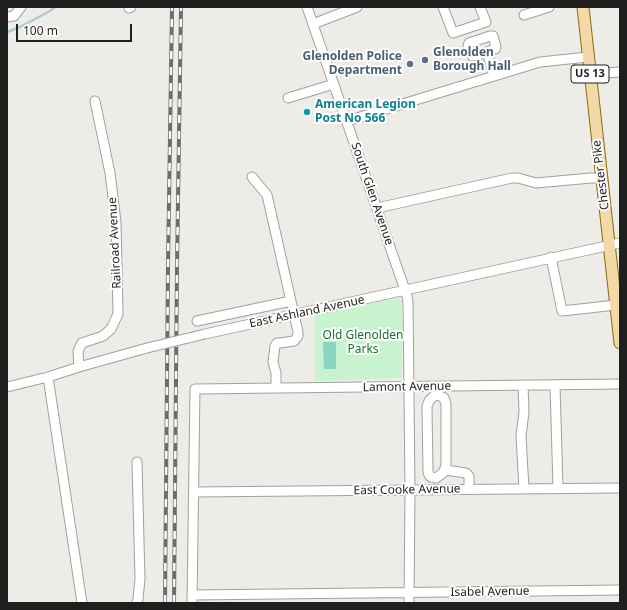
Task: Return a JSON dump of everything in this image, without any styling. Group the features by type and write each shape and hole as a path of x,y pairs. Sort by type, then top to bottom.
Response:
{"main road":[{"name":"Chester Pike","path":"583,7 601,178 615,244 616,305 620,343"}],"street":[{"path":"7,17 14,16 21,7"},
{"name":"South Glen Avenue","path":"307,7 406,290 408,302 410,603"},
{"path":"313,24 357,7"},
{"path":"443,7 453,33 486,22 480,7"},
{"path":"524,15 549,7"},
{"path":"484,53 488,55 494,76"},
{"path":"347,122 540,62 588,56"},
{"path":"590,74 620,72"},
{"path":"288,98 334,84"},
{"name":"Railroad Avenue","path":"79,367 78,351 82,344 103,336 111,329 118,314 116,222 110,173 95,101"},
{"path":"252,177 267,195 298,332 298,336 294,341 277,344 274,348 273,362 276,373 276,388"},
{"path":"377,208 512,178 518,178 536,183 601,178"},
{"name":"East Ashland Avenue","path":"7,387 48,377 148,348 205,334 615,244"},
{"path":"551,257 562,311 616,305"},
{"path":"197,321 291,301"},
{"path":"48,377 82,603"},
{"name":"Lamont Avenue","path":"194,492 195,389 409,387 439,391 523,385 620,384"},
{"path":"523,385 524,412 521,436 524,489"},
{"path":"556,385 558,488"},
{"path":"439,391 446,404 445,470 436,478 431,477 428,472 428,406 429,401 439,391"},
{"path":"137,603 140,579 138,462"},
{"path":"445,470 466,473 469,476 469,489"},
{"path":"436,478 436,490"},
{"name":"East Cooke Avenue","path":"194,492 620,488"},
{"path":"192,599 194,492"},
{"name":"Isabel Avenue","path":"192,599 410,593 620,590"}],"green space":[{"name":"Old Glenolden Parks","path":"397,298 402,300 402,378 315,381 315,315"},
{"path":"323,342 336,342 336,369 324,369"}],"waterway":[{"path":"7,32 20,27 55,7"}],"railway":[{"path":"165,603 172,7"},
{"path":"174,603 181,7"}],"place":[{"name":"Glenolden Borough Hall","path":"425,60"},
{"name":"Glenolden Police Department","path":"410,64"},
{"name":"American Legion Post No 566","path":"307,112"}]}
